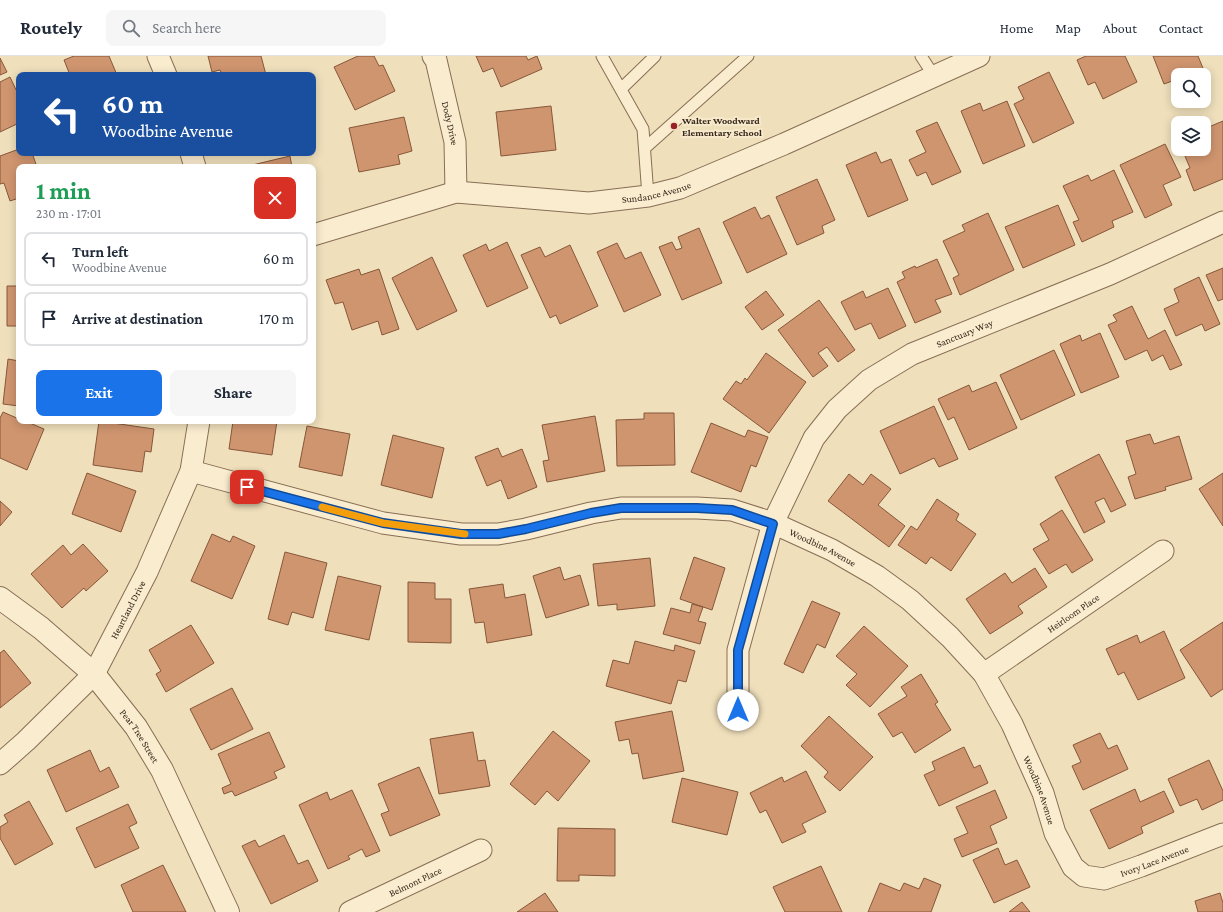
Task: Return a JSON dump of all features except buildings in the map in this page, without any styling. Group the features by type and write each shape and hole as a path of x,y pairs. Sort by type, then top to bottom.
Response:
{"street":[{"path":"158,56 165,72"},
{"name":"Dody Drive","path":"433,56 455,142 456,192"},
{"name":"Sundance Avenue","path":"316,234 456,192 589,203 648,196 680,188 784,144 979,56"},
{"name":"Sanctuary Way","path":"738,710 738,650 773,524 814,438 837,409 869,380 912,354 1110,274 1223,222"},
{"name":"Heartland Drive","path":"0,764 26,741 94,674 147,572 191,471 199,424"},
{"name":"Woodbine Avenue","path":"191,471 383,523 461,534 498,534 526,529 591,513 621,508 697,508 732,510 773,524 832,550 878,576 910,600 944,631 984,674 1012,724 1043,793 1055,833 1073,867 1084,876"},
{"name":"Heirloom Place","path":"984,674 1162,551"},
{"name":"Pear Tree Street","path":"0,598 41,628 94,674 136,727 162,770 228,912"},
{"name":"Ivory Lace Avenue","path":"1084,876 1104,879 1223,834"},
{"name":"Belmont Place","path":"350,912 481,850"}],"lane":[{"path":"602,56 644,129 648,196"},
{"path":"620,89 655,56"},
{"path":"645,148 748,56"},
{"path":"921,56 934,76"}],"slow traffic":[{"path":"322,507 383,523 465,534"}],"place":[{"name":"Walter Woodward Elementary School","path":"674,126"}],"route":[{"path":"247,487 383,523 461,534 498,534 526,529 591,513 621,508 697,508 732,510 773,524 738,650 738,710"}]}
